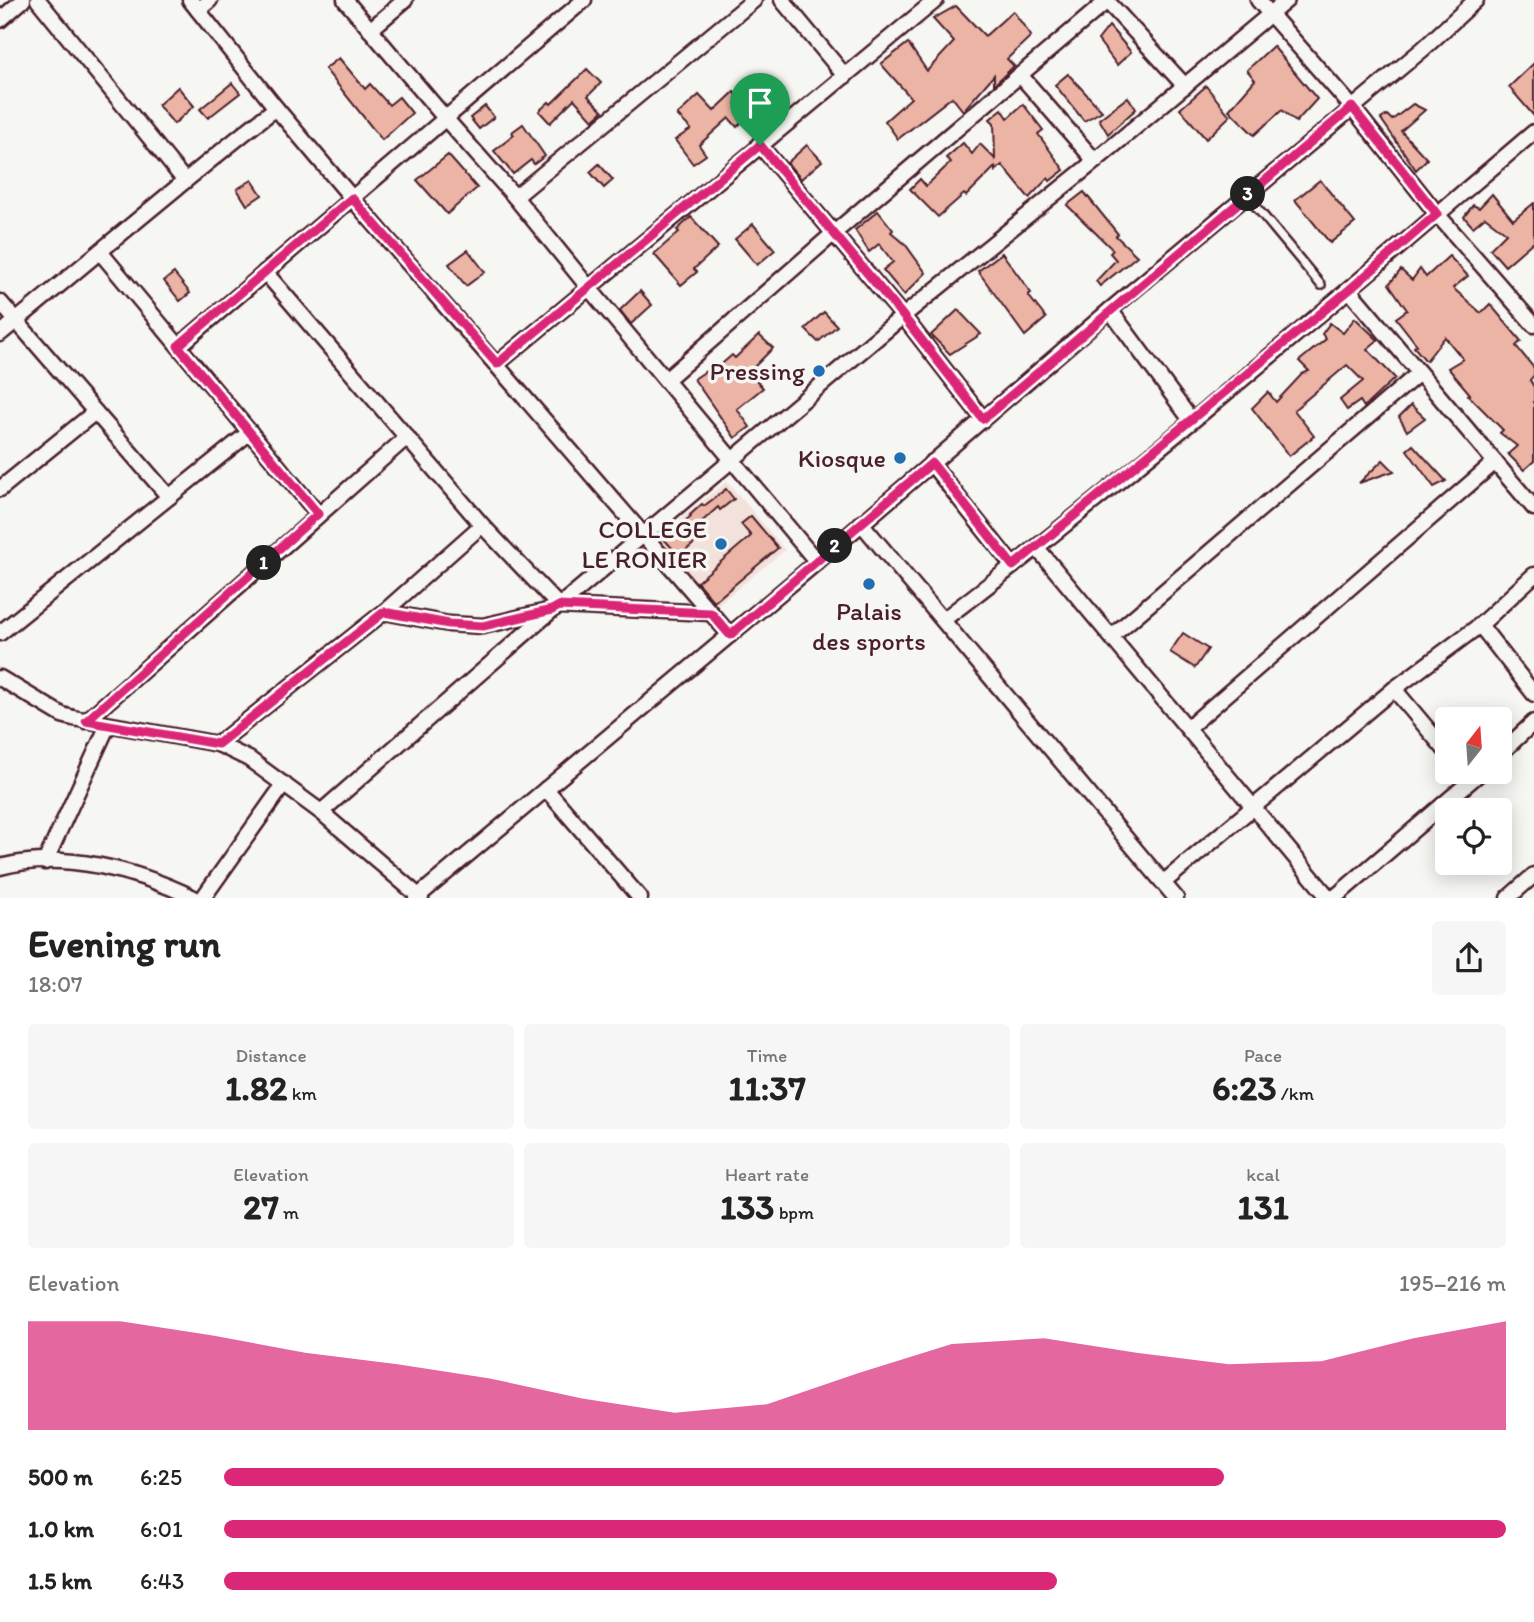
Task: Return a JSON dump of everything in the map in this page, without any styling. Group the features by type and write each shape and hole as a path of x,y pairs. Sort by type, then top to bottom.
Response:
{"street":[{"path":"0,20 23,0"},
{"path":"38,0 186,181"},
{"path":"345,0 515,197 817,562"},
{"path":"370,30 405,0"},
{"path":"178,346 584,0"},
{"path":"515,197 754,0"},
{"path":"782,0 845,76"},
{"path":"497,364 936,0"},
{"path":"667,379 1107,0 1185,86"},
{"path":"1258,0 1352,107 1437,214 1534,325"},
{"path":"321,812 732,458 1287,0"},
{"path":"0,678 62,715 218,744 249,759 321,812 419,897 817,562 1110,310 1423,49 1476,0"},
{"path":"199,3 275,108 730,635"},
{"path":"1021,76 1095,161"},
{"path":"0,334 275,108"},
{"path":"943,620 1037,548 1532,138"},
{"path":"760,145 903,316 983,419"},
{"path":"101,253 318,514"},
{"path":"265,272 556,608"},
{"path":"1349,290 1534,508"},
{"path":"0,302 169,497"},
{"path":"1110,310 1191,421"},
{"path":"1112,636 1419,373"},
{"path":"0,489 95,412"},
{"path":"0,633 250,432"},
{"path":"86,721 407,437"},
{"path":"1189,727 1495,462"},
{"path":"932,463 1013,566"},
{"path":"861,523 1176,898"},
{"path":"218,744 384,612 482,525"},
{"path":"1037,548 1189,727 1252,808 1331,898 1462,784"},
{"path":"1164,882 1394,689 1480,625 1534,575"},
{"path":"384,612 449,624 483,626 556,608 711,613"},
{"path":"1480,625 1534,694"},
{"path":"1394,689 1435,738"},
{"path":"1512,743 1534,722"},
{"path":"45,862 108,725"},
{"path":"203,898 284,784"},
{"path":"546,789 631,895"},
{"path":"0,867 45,862 82,863 162,882 194,898"},
{"path":"1508,898 1534,874"}],"lane":[{"path":"1247,195 1321,285"}],"shaded area":[{"name":"COLLEGE LE RONIER","path":"727,481 785,550 714,608 656,539"}],"building":[{"path":"956,6 985,36 1013,11 1031,36 1007,59 1014,66 994,85 994,75 963,111 952,97 898,139 885,121 911,98 881,64 908,43 927,71 954,42 933,19"},
{"path":"1109,26 1131,52 1117,65 1098,40"},
{"path":"1273,46 1317,99 1296,122 1282,110 1254,135 1229,110 1255,80 1247,70"},
{"path":"339,58 365,89 370,84 389,105 399,97 412,113 382,140 325,69"},
{"path":"1534,63 1534,116 1509,87"},
{"path":"587,69 601,83 588,96 603,111 593,120 574,99 550,123 539,111 549,102 551,104"},
{"path":"1068,74 1102,111 1084,121 1055,85"},
{"path":"232,83 240,93 208,118 200,109"},
{"path":"1206,86 1230,116 1206,139 1180,109"},
{"path":"178,87 194,106 174,124 158,105"},
{"path":"734,92 753,111 737,127 729,118 699,145 706,155 693,164 675,140 691,129 677,115 699,95 714,111"},
{"path":"1128,97 1136,109 1108,134 1099,119"},
{"path":"1023,104 1043,130 1038,134 1064,170 1050,181 1048,178 1029,198 1002,165 995,171 995,167 966,196 964,194 938,217 910,189 920,179 926,186 951,162 946,158 963,143 972,154 980,144 995,159 994,123 990,119 1002,109 1008,118"},
{"path":"1413,104 1425,110 1401,131 1427,159 1416,170 1381,119 1387,115 1392,120"},
{"path":"485,106 494,117 479,129 470,118"},
{"path":"523,124 545,156 534,164 531,160 513,174 494,151"},
{"path":"807,145 822,161 801,179 787,163"},
{"path":"448,155 477,188 447,214 417,180"},
{"path":"599,164 613,180 604,188 590,172"},
{"path":"252,180 262,195 247,205 237,189"},
{"path":"1320,180 1355,223 1330,243 1295,200"},
{"path":"1084,192 1118,234 1116,236 1137,256 1100,286 1096,281 1116,260 1110,253 1113,250 1067,205"},
{"path":"1492,194 1513,220 1534,203 1534,241 1505,266 1490,249 1506,233 1485,217 1473,227 1464,217 1473,205 1479,208"},
{"path":"878,211 893,230 891,232 905,244 926,273 904,295 883,270 893,262 879,244 869,252 855,230"},
{"path":"691,217 718,247 694,269 697,272 681,285 654,254 679,232 677,230"},
{"path":"753,224 775,250 757,265 735,239"},
{"path":"468,250 485,272 466,286 449,264"},
{"path":"1002,253 1046,318 1025,336 978,271"},
{"path":"1449,256 1468,276 1453,288 1481,313 1490,304 1521,341 1516,346 1534,368 1534,375 1530,380 1534,387 1534,461 1524,470 1508,454 1517,446 1500,433 1503,430 1468,395 1470,394 1448,368 1463,359 1445,337 1426,361 1396,318 1407,310 1389,284 1401,270 1412,280 1420,269 1426,277"},
{"path":"174,273 190,293 180,301 164,281"},
{"path":"640,291 652,305 631,324 620,310"},
{"path":"958,310 981,334 950,354 931,335"},
{"path":"824,312 837,326 818,342 805,329"},
{"path":"1355,318 1378,340 1367,349 1395,378 1364,407 1360,401 1347,410 1340,400 1363,381 1347,365 1294,410 1314,436 1289,456 1252,408 1268,392 1276,402 1302,374 1309,371 1299,361 1326,339 1322,334 1330,323 1343,333"},
{"path":"759,335 773,348 749,372 763,388 737,409 750,427 735,438 694,379 706,371 709,375 732,355 735,358"},
{"path":"1411,405 1425,418 1407,431 1399,417"},
{"path":"1413,445 1446,481 1434,487 1407,450"},
{"path":"1383,460 1394,471 1359,483"},
{"path":"726,489 734,499 720,510 718,507 697,526 704,535 679,556 664,539 702,504 704,506"},
{"path":"751,516 778,548 714,602 697,582 751,536 741,524"},
{"path":"1183,633 1208,649 1195,668 1170,652"}],"place":[{"name":"Pressing","path":"819,371"},
{"name":"Kiosque","path":"900,458"},
{"name":"COLLEGE LE RONIER","path":"721,544"},
{"name":"Palais des sports","path":"869,584"}],"route":[{"path":"1352,107 1437,214 1349,290 1013,566 932,463 730,635 711,613 559,606 483,626 449,624 384,612 218,744 86,721 318,514 178,346 352,198 497,364 760,145 903,316 983,419 1352,107"}]}
